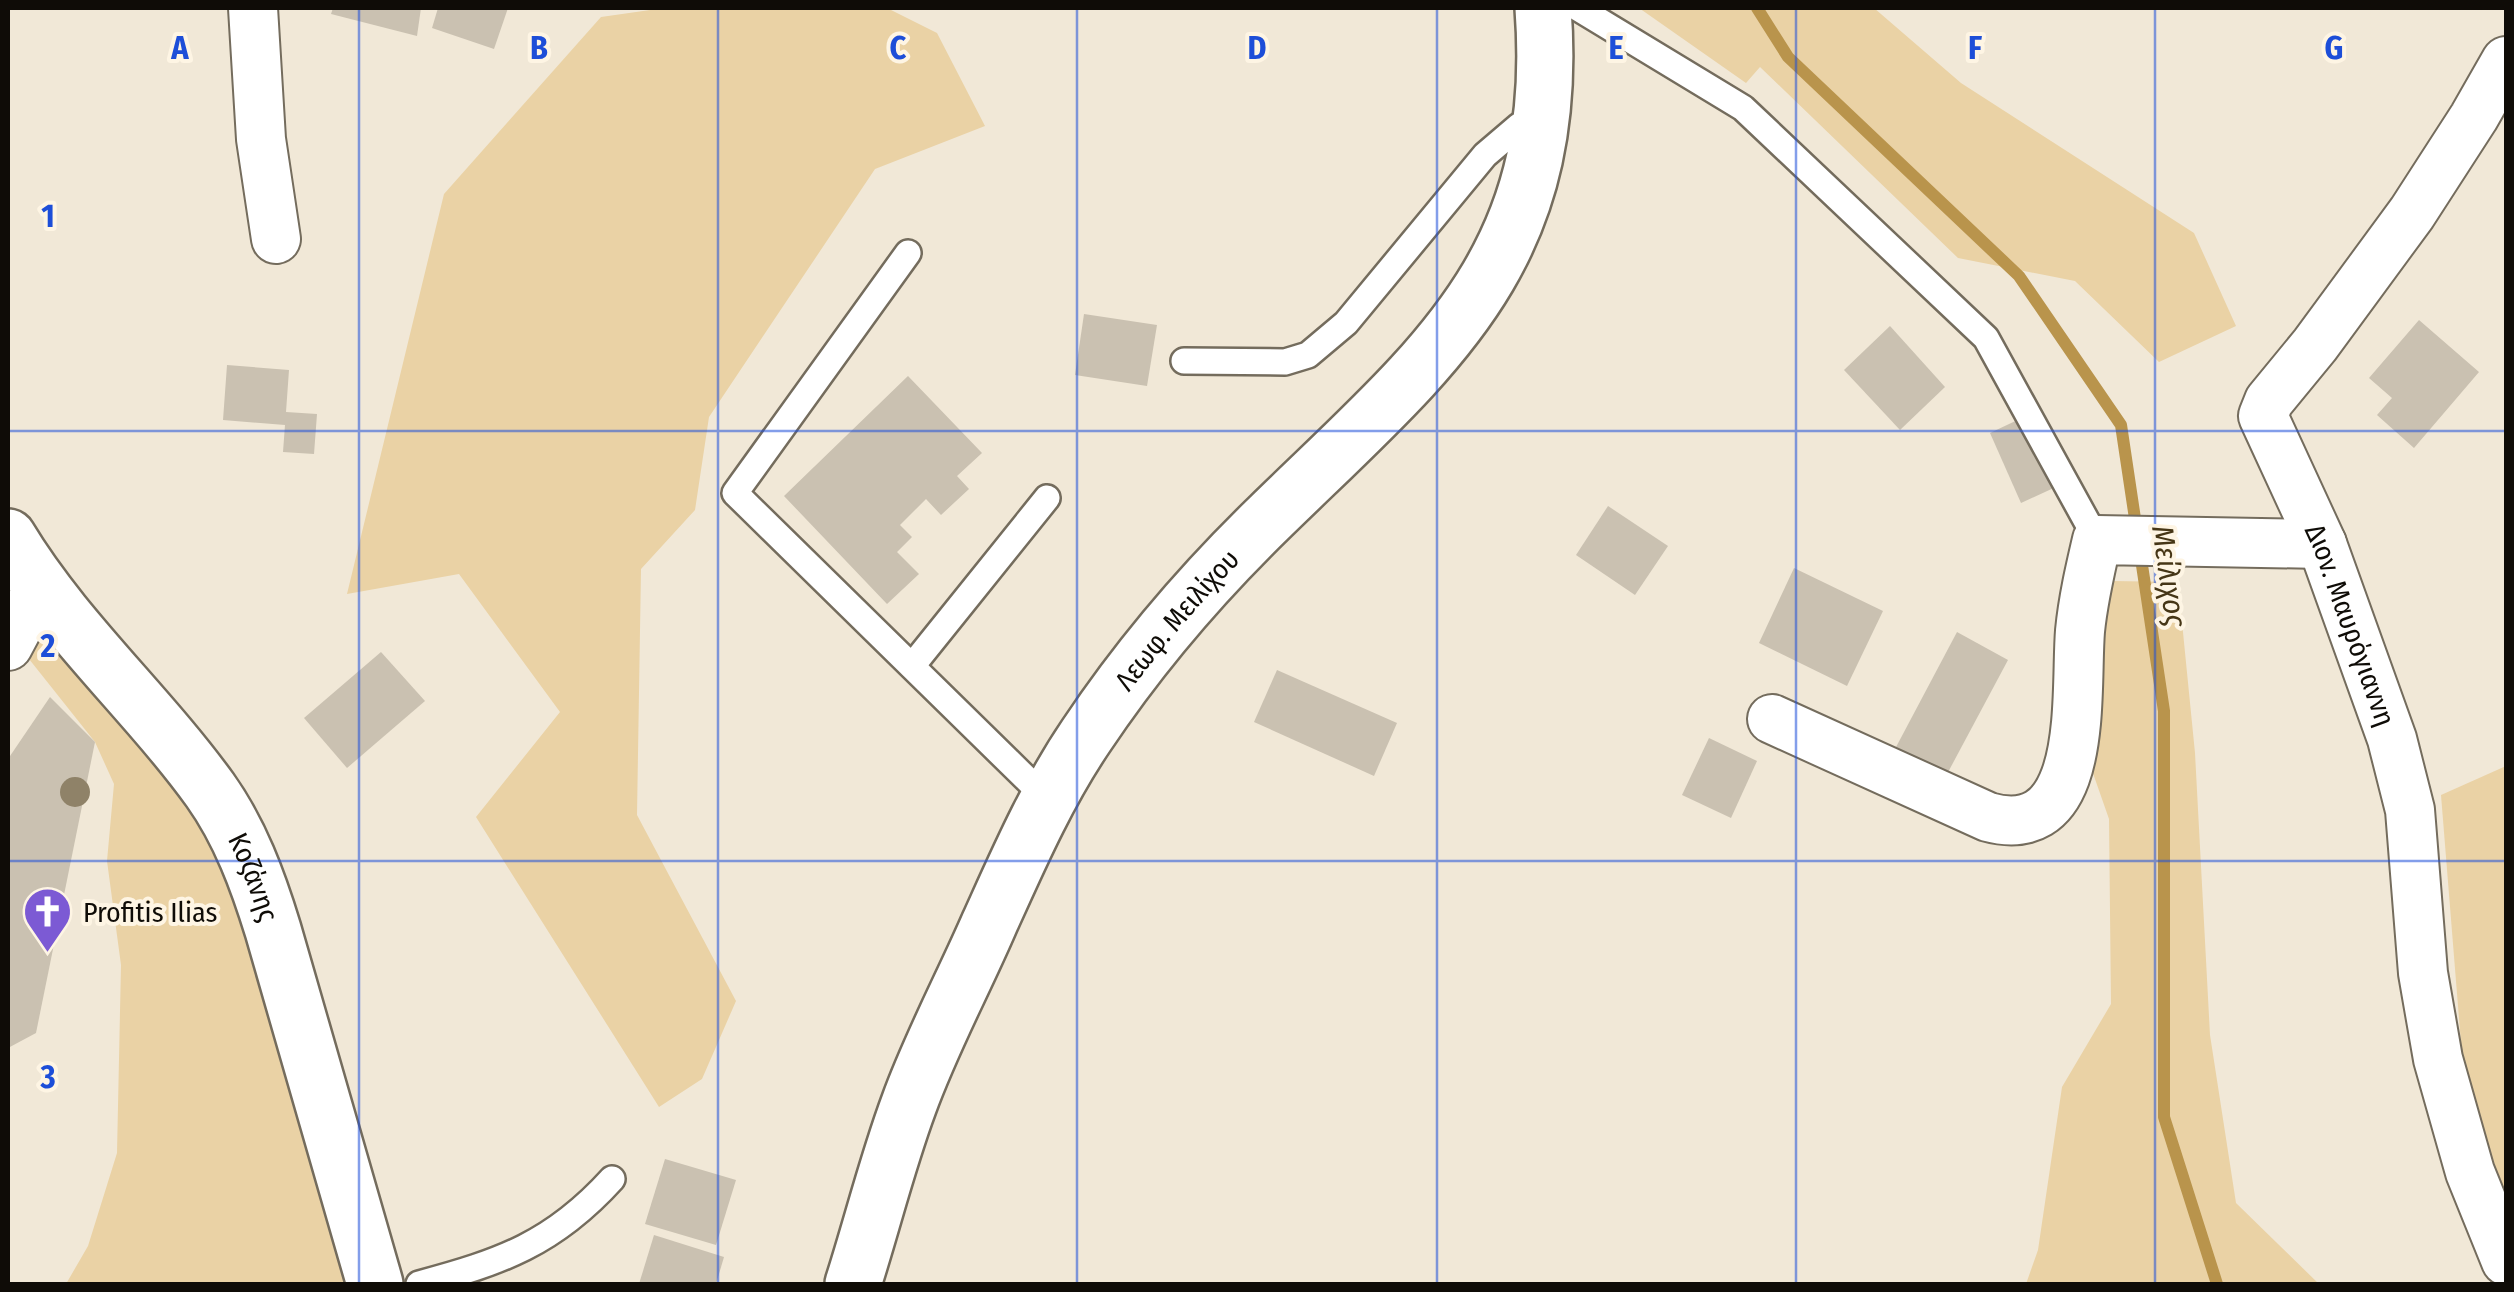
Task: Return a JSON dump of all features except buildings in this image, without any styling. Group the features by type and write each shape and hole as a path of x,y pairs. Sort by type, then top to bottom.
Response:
{"street":[{"path":"254,8 262,140 276,239"},
{"name":"Λεωφ. Μειλίχου","path":"853,1284 909,1103 1047,799 1085,737 1175,620 1268,518 1422,369 1479,295 1512,230 1533,164 1540,117 1543,8"},
{"name":"Διον. Μαυρόγιαννη","path":"2506,60 2474,118 2412,213 2264,410 2265,423 2322,544 2404,780 2416,870 2423,973 2438,1059 2470,1172 2506,1261"},
{"name":"Κοζάνης","path":"8,537 40,586 211,791 238,837 273,930 375,1284"},
{"path":"1772,719 1988,817 2016,822 2036,816 2056,797 2069,766 2080,628 2106,540 2322,544"},
{"path":"8,646 40,586"}],"lane":[{"path":"1578,8 1743,108 1986,338 2106,540"},
{"path":"1184,361 1285,362 1318,349 1369,298 1485,154 1518,126 1540,117"},
{"path":"908,253 735,493 1047,799"},
{"path":"912,666 1046,498"},
{"path":"419,1284 516,1254 584,1211 612,1179"}],"shaded area":[{"path":"664,8 887,8 937,33 985,126 875,169 709,417 695,510 641,569 637,815 736,1001 702,1079 659,1107 476,817 560,712 459,574 347,594 444,194 601,17"},
{"path":"1639,8 1874,8 1961,83 2194,233 2236,326 2159,362 2075,281 1958,258 1760,67 1746,83"},
{"path":"2112,581 2178,582 2195,753 2210,1035 2236,1203 2319,1284 2026,1284 2038,1250 2062,1087 2111,1004 2109,819 2088,759 2090,693"},
{"path":"40,628 234,854 355,1284 66,1284 88,1246 117,1153 121,965 107,861 114,784 95,742 29,659"},
{"path":"2506,766 2506,1202 2468,1090 2441,795"}],"waterway":[{"name":"Μείλιχος","path":"1757,8 1788,57 2019,276 2121,425 2137,532"},
{"name":"Μείλιχος","path":"2140,552 2164,711 2164,1117 2217,1284"}],"place":[{"name":"Profitis Ilias","path":"48,954"}]}
